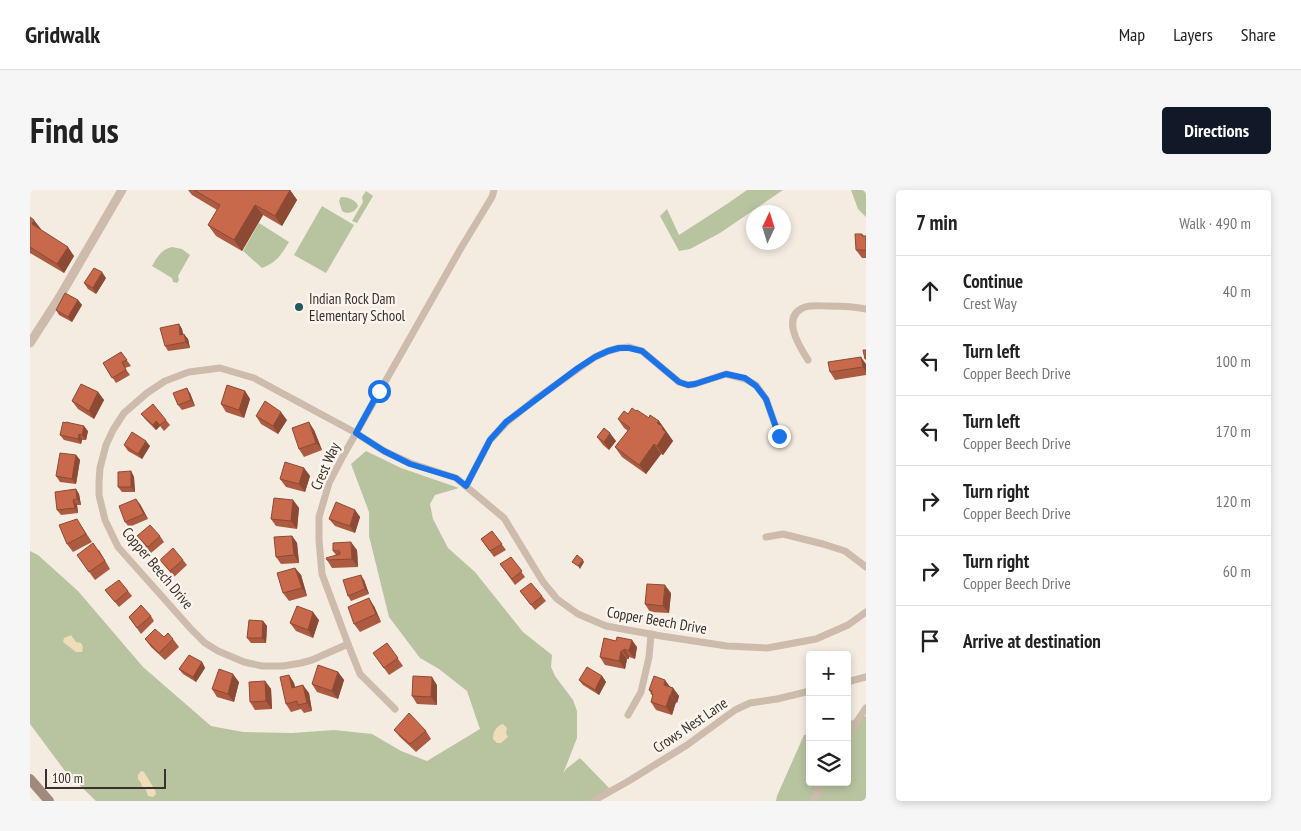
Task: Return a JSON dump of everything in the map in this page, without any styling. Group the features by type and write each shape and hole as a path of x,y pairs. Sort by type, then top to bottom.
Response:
{"main road":[{"path":"30,779 49,801"}],"street":[{"path":"30,343 59,298 122,190"},
{"name":"Crest Way","path":"395,709 360,674 348,644 322,574 319,532 320,517 329,483 461,248 492,197 494,190"},
{"path":"808,360 798,344 792,328 793,317 799,310 806,306 840,306 866,309"},
{"path":"466,486 490,440 506,422 578,368 595,357 619,348 642,351 679,382 688,385 726,374 745,378 756,386 766,399 779,436"},
{"name":"Copper Beech Drive","path":"348,644 312,660 283,666 262,666 244,662 218,651 190,629 118,547 101,507 100,468 106,445 124,413 165,381 189,372 220,368 254,378 410,464 456,478 504,518 543,582 557,599 578,614 606,626 728,646 767,648 816,639 848,625 866,612"},
{"path":"766,537 783,534 823,544 845,551 866,567"},
{"path":"628,716 641,692 650,657 652,634"},
{"path":"851,681 866,677"},
{"name":"Crows Nest Lane","path":"593,801 687,745 735,710 750,703 806,692"},
{"path":"851,730 866,708"},
{"path":"813,801 820,786"}],"green space":[{"path":"747,190 783,190 761,205 746,205 746,215 720,233 690,249 679,251 660,216 667,209 679,235"},
{"path":"851,190 866,190 866,217 858,209"},
{"path":"366,191 373,196 357,223 352,221 363,202 362,197"},
{"path":"341,197 351,199 358,206 351,212 342,211 339,201"},
{"path":"322,206 354,225 326,273 294,255"},
{"path":"259,223 289,242 278,258 262,268 243,251"},
{"path":"172,247 182,249 190,255 178,276 179,280 177,283 152,266 162,252"},
{"path":"366,451 401,468 459,488 435,495 430,504 433,519 448,548 475,572 523,632 552,655 551,667 555,676 573,700 577,711 577,738 563,774 566,769 580,758 610,789 590,801 96,801 65,771 30,724 30,551 38,555 78,591 143,667 211,726 243,732 292,733 334,730 372,734 401,751 427,761 480,729 467,691 439,669 420,658 389,617 369,536 369,512 351,464"},
{"path":"866,716 866,801 776,801 804,735 806,735 806,786 851,786 851,721"}],"sand":[{"path":"71,635 76,642 81,643 83,647 82,652 76,652 63,642 64,638"},
{"path":"503,724 507,728 506,733 508,737 501,743 497,743 493,739 495,730"},
{"path":"141,771 144,772 155,790 156,794 153,797 148,796 138,779"}],"building":[{"path":"194,190 290,190 275,216 255,205 234,240 208,225 220,205"},
{"path":"30,217 34,220 32,224 68,247 57,264 30,247"},
{"path":"855,234 866,236 866,250 856,250"},
{"path":"94,268 102,272 93,288 84,283"},
{"path":"65,293 78,300 68,317 56,310"},
{"path":"179,324 180,335 184,334 186,342 165,346 160,328"},
{"path":"863,350 866,350 866,359 865,359"},
{"path":"121,352 127,360 122,362 126,370 112,378 103,363"},
{"path":"861,357 863,367 830,372 828,362"},
{"path":"81,384 98,392 89,411 72,401"},
{"path":"227,385 245,391 239,410 221,404"},
{"path":"187,388 191,400 178,405 173,393"},
{"path":"265,401 281,412 273,426 256,416"},
{"path":"153,404 166,420 160,425 156,421 153,425 141,414"},
{"path":"632,408 649,418 650,415 659,421 657,423 666,432 657,446 654,444 639,465 615,447 630,428 618,419 624,411 628,414"},
{"path":"63,422 84,426 82,435 79,434 78,439 60,435"},
{"path":"309,422 316,443 299,449 292,428"},
{"path":"604,428 610,433 604,442 597,437"},
{"path":"132,432 146,441 138,454 124,445"},
{"path":"60,453 76,455 72,479 56,476"},
{"path":"285,462 304,468 299,484 280,479"},
{"path":"131,471 131,487 118,487 118,472"},
{"path":"76,489 77,499 73,500 75,508 57,510 55,492"},
{"path":"274,498 293,500 291,521 271,519"},
{"path":"136,499 144,514 125,522 119,506"},
{"path":"336,502 355,510 350,526 329,519"},
{"path":"77,519 86,534 67,544 59,525"},
{"path":"150,525 160,536 148,547 137,536"},
{"path":"492,531 502,544 490,551 481,539"},
{"path":"292,536 294,555 276,557 274,537"},
{"path":"351,542 352,559 327,560 326,558 340,554 339,550 333,551 333,543"},
{"path":"93,543 105,561 89,572 77,555"},
{"path":"173,548 183,560 170,571 160,560"},
{"path":"577,555 583,560 578,566 572,562"},
{"path":"511,557 522,571 512,579 500,564"},
{"path":"295,568 302,588 283,593 277,573"},
{"path":"361,575 365,589 348,596 343,580"},
{"path":"119,580 128,591 115,602 105,590"},
{"path":"531,583 542,596 531,605 520,591"},
{"path":"647,584 665,585 663,606 645,604"},
{"path":"369,598 376,614 354,624 348,607"},
{"path":"141,605 151,616 137,628 129,617"},
{"path":"297,606 313,612 308,630 290,623"},
{"path":"249,620 263,621 262,638 247,638"},
{"path":"155,629 164,637 168,633 173,639 159,653 145,639"},
{"path":"617,637 632,640 629,651 624,649 621,651 619,661 600,657 604,638 616,641"},
{"path":"387,643 398,658 384,668 373,653"},
{"path":"189,655 202,662 193,677 179,669"},
{"path":"318,665 338,672 332,691 312,684"},
{"path":"587,667 602,676 595,690 579,680"},
{"path":"219,669 233,674 228,694 212,689"},
{"path":"289,675 292,688 303,685 307,703 298,705 297,701 286,704 280,677"},
{"path":"413,676 432,677 431,697 412,696"},
{"path":"654,676 665,680 664,685 673,688 666,707 651,702 653,694 649,690"},
{"path":"265,681 266,701 250,702 249,682"},
{"path":"409,713 426,731 410,744 394,730"}],"place":[{"name":"Indian Rock Dam Elementary School","path":"299,307"}],"route":[{"path":"379,391 356,433 384,451 410,464 456,478 466,486 490,440 506,422 578,368 595,357 619,348 642,351 679,382 688,385 726,374 745,378 756,386 766,399 779,436"}]}
